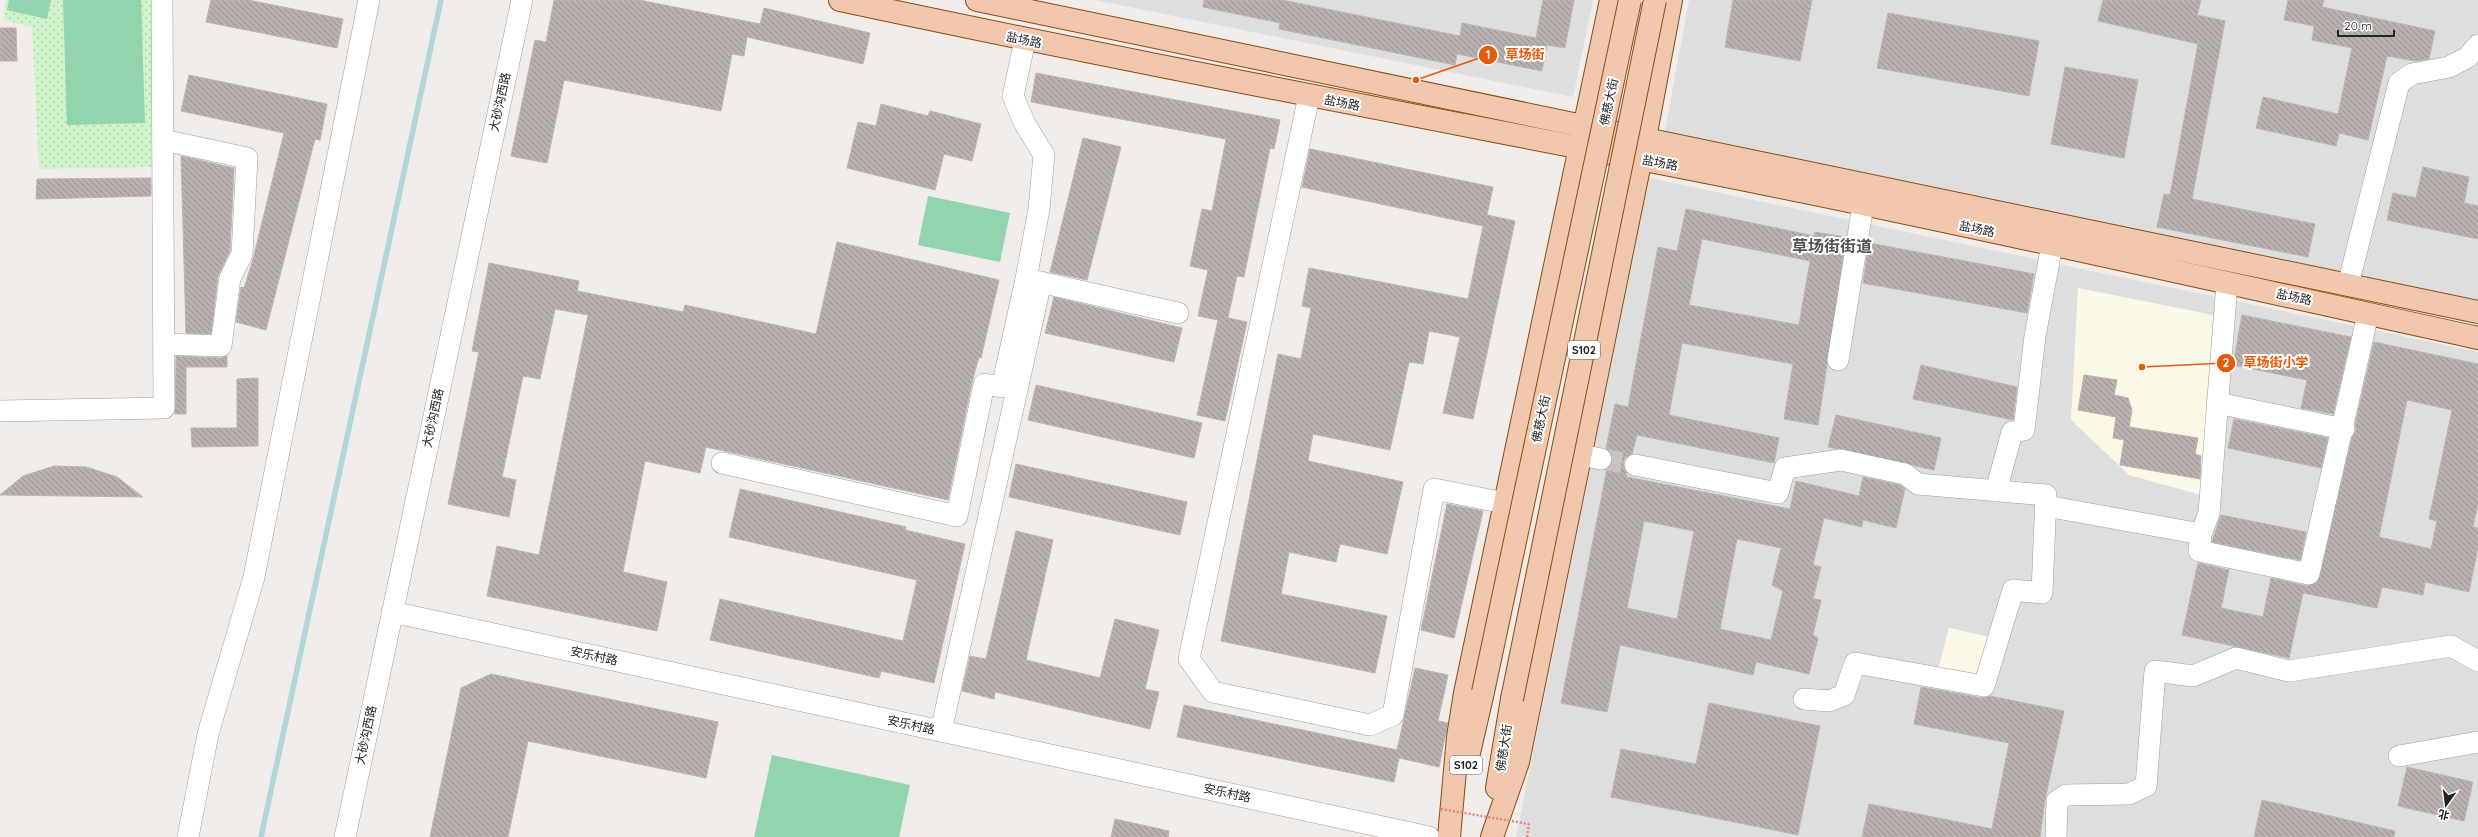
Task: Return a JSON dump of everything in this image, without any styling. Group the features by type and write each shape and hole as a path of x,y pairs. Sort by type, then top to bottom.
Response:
{"main road":[{"name":"盐场路","path":"840,0 1025,40 1641,159 1864,205 2478,338"},
{"name":"盐场路","path":"977,0 2478,312"},
{"path":"1449,837 1458,736 1465,693 1611,0"},
{"name":"佛慈大街","path":"1449,837 1483,692 1630,0"},
{"name":"佛慈大街","path":"1491,837 1512,699 1655,0"},
{"path":"1491,837 1518,762 1591,457 1641,159 1671,0"}],"street":[{"path":"0,411 164,408 162,0"},
{"path":"188,837 208,734 254,577 370,0"},
{"name":"大砂沟西路","path":"345,837 522,0"},
{"path":"941,731 1033,281 1044,155 1025,124 1013,96 1025,40"},
{"path":"2348,285 2399,83 2412,74 2449,67 2468,57 2478,46"},
{"path":"1309,96 1189,659 1213,692 1370,724 1393,715 1434,489 1505,503"},
{"path":"163,140 247,158 242,254 230,278 221,346 164,344"},
{"path":"1838,360 1864,205"},
{"path":"1996,491 2012,432 2024,430 2035,336 2052,245"},
{"path":"1033,281 1178,313"},
{"path":"722,463 957,516 984,384 1002,387 1033,281"},
{"path":"2227,283 2209,513 2201,534 2199,551 2309,574 2344,429 2368,314"},
{"path":"2217,403 2344,429"},
{"path":"1635,465 1778,493 1785,468 1841,460 1905,474 1918,484 1996,491 2046,500 2201,534"},
{"path":"1804,699 1829,701 1844,695 1855,663 1984,686 2013,590 2042,593 2046,500"},
{"name":"安乐村路","path":"392,612 1429,837"},
{"path":"2056,837 2057,801 2066,795 2129,794 2146,786 2155,671 2193,676 2236,658 2289,671 2451,646 2478,661"},
{"path":"2399,756 2478,742"}],"path":[{"path":"1441,808 1529,824 1527,837"}],"shaded area":[{"path":"1095,0 1593,0 1573,97"},
{"path":"1689,0 2478,0 2478,308 1664,136"},
{"path":"1649,178 2478,352 2478,837 1516,837"},
{"path":"2078,288 2213,315 2201,495 2129,475 2071,420"},
{"path":"1949,628 1995,638 1981,680 1938,670"}],"green space":[{"path":"6,0 152,0 156,167 39,169 32,27 4,20"},
{"path":"9,0 51,0 47,19 7,10"},
{"path":"63,0 141,0 145,123 67,125"},
{"path":"928,196 1010,213 1000,262 918,245"},
{"path":"772,755 910,785 899,837 754,837"}],"building":[{"path":"211,0 248,0 343,19 337,48 206,22"},
{"path":"554,0 639,0 760,24 764,8 870,33 863,64 747,37 744,56 732,54 721,111 564,80 547,163 511,156 535,40 546,42"},
{"path":"1204,0 1282,0 1460,36 1462,23 1536,38 1543,0 1574,0 1565,48 1547,45 1542,71 1457,54 1455,65 1279,29 1280,23 1203,7"},
{"path":"1733,0 1812,0 1800,61 1725,47"},
{"path":"2103,0 2201,0 2197,15 2225,21 2192,199 2315,224 2308,257 2157,227 2164,194 2170,195 2198,44 2098,21"},
{"path":"2288,0 2324,0 2322,7 2435,31 2429,59 2415,61 2387,56 2368,140 2339,133 2336,146 2256,128 2263,97 2338,114 2352,48 2312,40 2314,26 2284,20"},
{"path":"1888,13 2039,41 2029,96 1877,68"},
{"path":"0,28 16,28 17,61 0,61"},
{"path":"2065,67 2138,80 2124,158 2051,144"},
{"path":"1036,73 1280,120 1274,149 1270,148 1244,277 1237,276 1228,318 1247,322 1225,421 1197,415 1218,320 1198,316 1208,270 1190,266 1202,209 1212,211 1226,139 1031,102"},
{"path":"189,75 327,104 320,140 315,139 266,330 236,322 241,287 244,288 253,259 284,133 181,111"},
{"path":"881,104 928,116 930,111 981,124 972,161 944,154 935,190 847,168 858,122 876,126"},
{"path":"1083,138 1121,147 1087,280 1050,272"},
{"path":"1310,149 1493,187 1487,215 1515,221 1473,419 1443,413 1460,337 1429,331 1423,364 1409,362 1390,450 1313,434 1308,461 1403,482 1387,554 1340,544 1336,562 1289,552 1281,594 1387,616 1375,673 1221,641 1278,354 1301,359 1311,308 1302,306 1309,268 1468,299 1483,226 1302,187"},
{"path":"181,156 234,168 230,251 218,276 211,334 186,333"},
{"path":"2423,167 2469,177 2464,203 2478,206 2478,239 2387,220 2393,193 2416,198"},
{"path":"151,178 151,196 36,199 37,179"},
{"path":"1686,209 1814,236 1815,232 1846,237 1818,425 1784,419 1793,364 1682,343 1669,415 1779,438 1774,463 1637,435 1632,454 1626,457 1623,462 1627,477 1790,509 1796,481 1859,496 1863,477 1900,485 1905,489 1896,528 1863,520 1862,527 1824,518 1813,565 1821,567 1813,599 1821,600 1813,635 1818,638 1809,674 1756,662 1753,675 1620,645 1607,712 1561,703 1607,469 1613,461 1612,455 1606,448 1615,404 1628,407 1658,247 1677,251","holes":["1702,239 1810,261 1799,325 1689,305","1644,521 1694,531 1677,619 1627,608","1737,539 1781,548 1772,585 1783,591 1771,640 1720,629"]},
{"path":"837,242 999,280 981,358 979,357 972,382 948,500 706,447 700,473 645,461 623,572 667,582 657,631 487,596 497,546 539,555 588,315 555,309 540,379 523,376 502,477 516,480 509,517 448,504 479,352 472,351 489,263 579,281 577,291 683,312 685,305 816,334"},
{"path":"1869,243 2034,274 2027,313 1863,283"},
{"path":"1054,297 1182,328 1174,362 1045,333"},
{"path":"2242,315 2351,337 2333,414 2301,408 2307,380 2233,365"},
{"path":"2374,342 2478,364 2478,503 2473,527 2478,528 2478,547 2469,592 2425,582 2423,595 2382,587 2377,608 2303,593 2289,658 2182,635 2198,563 2229,570 2221,608 2263,617 2271,578 2307,586 2318,582 2352,437 2356,432 2355,425","holes":["2407,400 2452,410 2429,519 2437,521 2431,549 2379,537"]},
{"path":"176,356 221,358 227,356 227,367 186,367 186,414 175,414"},
{"path":"1921,365 2017,387 2013,420 1913,399"},
{"path":"2084,375 2117,380 2114,395 2128,398 2132,410 2129,427 2198,438 2195,454 2201,456 2200,479 2120,465 2124,440 2113,438 2116,417 2078,410"},
{"path":"258,378 258,446 192,447 191,428 237,428 237,379"},
{"path":"1036,385 1202,423 1194,458 1028,420"},
{"path":"1836,415 1941,438 1934,470 1828,447"},
{"path":"2234,419 2328,438 2321,468 2228,448"},
{"path":"1016,464 1187,502 1180,535 1009,497"},
{"path":"54,466 86,467 117,477 143,497 0,495 23,476"},
{"path":"740,489 906,527 905,530 965,544 934,683 881,671 879,678 710,640 720,599 903,641 917,580 729,537"},
{"path":"1447,504 1483,511 1454,638 1421,630"},
{"path":"2221,515 2306,532 2300,560 2212,542"},
{"path":"1016,531 1053,540 1026,660 1100,678 1115,619 1159,630 1145,689 1159,692 1150,729 995,692 994,699 962,691 970,656 986,659"},
{"path":"1415,668 1448,675 1438,721 1448,723 1439,767 1399,758 1394,782 1177,737 1184,705 1397,750"},
{"path":"491,674 718,722 706,778 528,741 508,837 430,837 461,688"},
{"path":"1921,687 1982,698 1990,696 2064,711 2045,800 2040,837 1862,837 1869,804 1992,829 2009,743 1914,724"},
{"path":"1709,703 1820,726 1798,835 1611,797 1621,749 1696,764"},
{"path":"2407,767 2473,782 2464,821 2398,806"},
{"path":"2262,800 2395,831 2394,837 2254,837"},
{"path":"1115,819 1169,831 1168,837 1111,837"}],"waterway":[{"path":"261,837 441,0"}],"tunnel":[{"path":"1601,459 1635,465"}],"place":[{"name":"草场街","path":"1416,80"},
{"name":"草场街小学","path":"2142,367"}],"district":[{"name":"草场街街道","path":"1832,246"}]}
